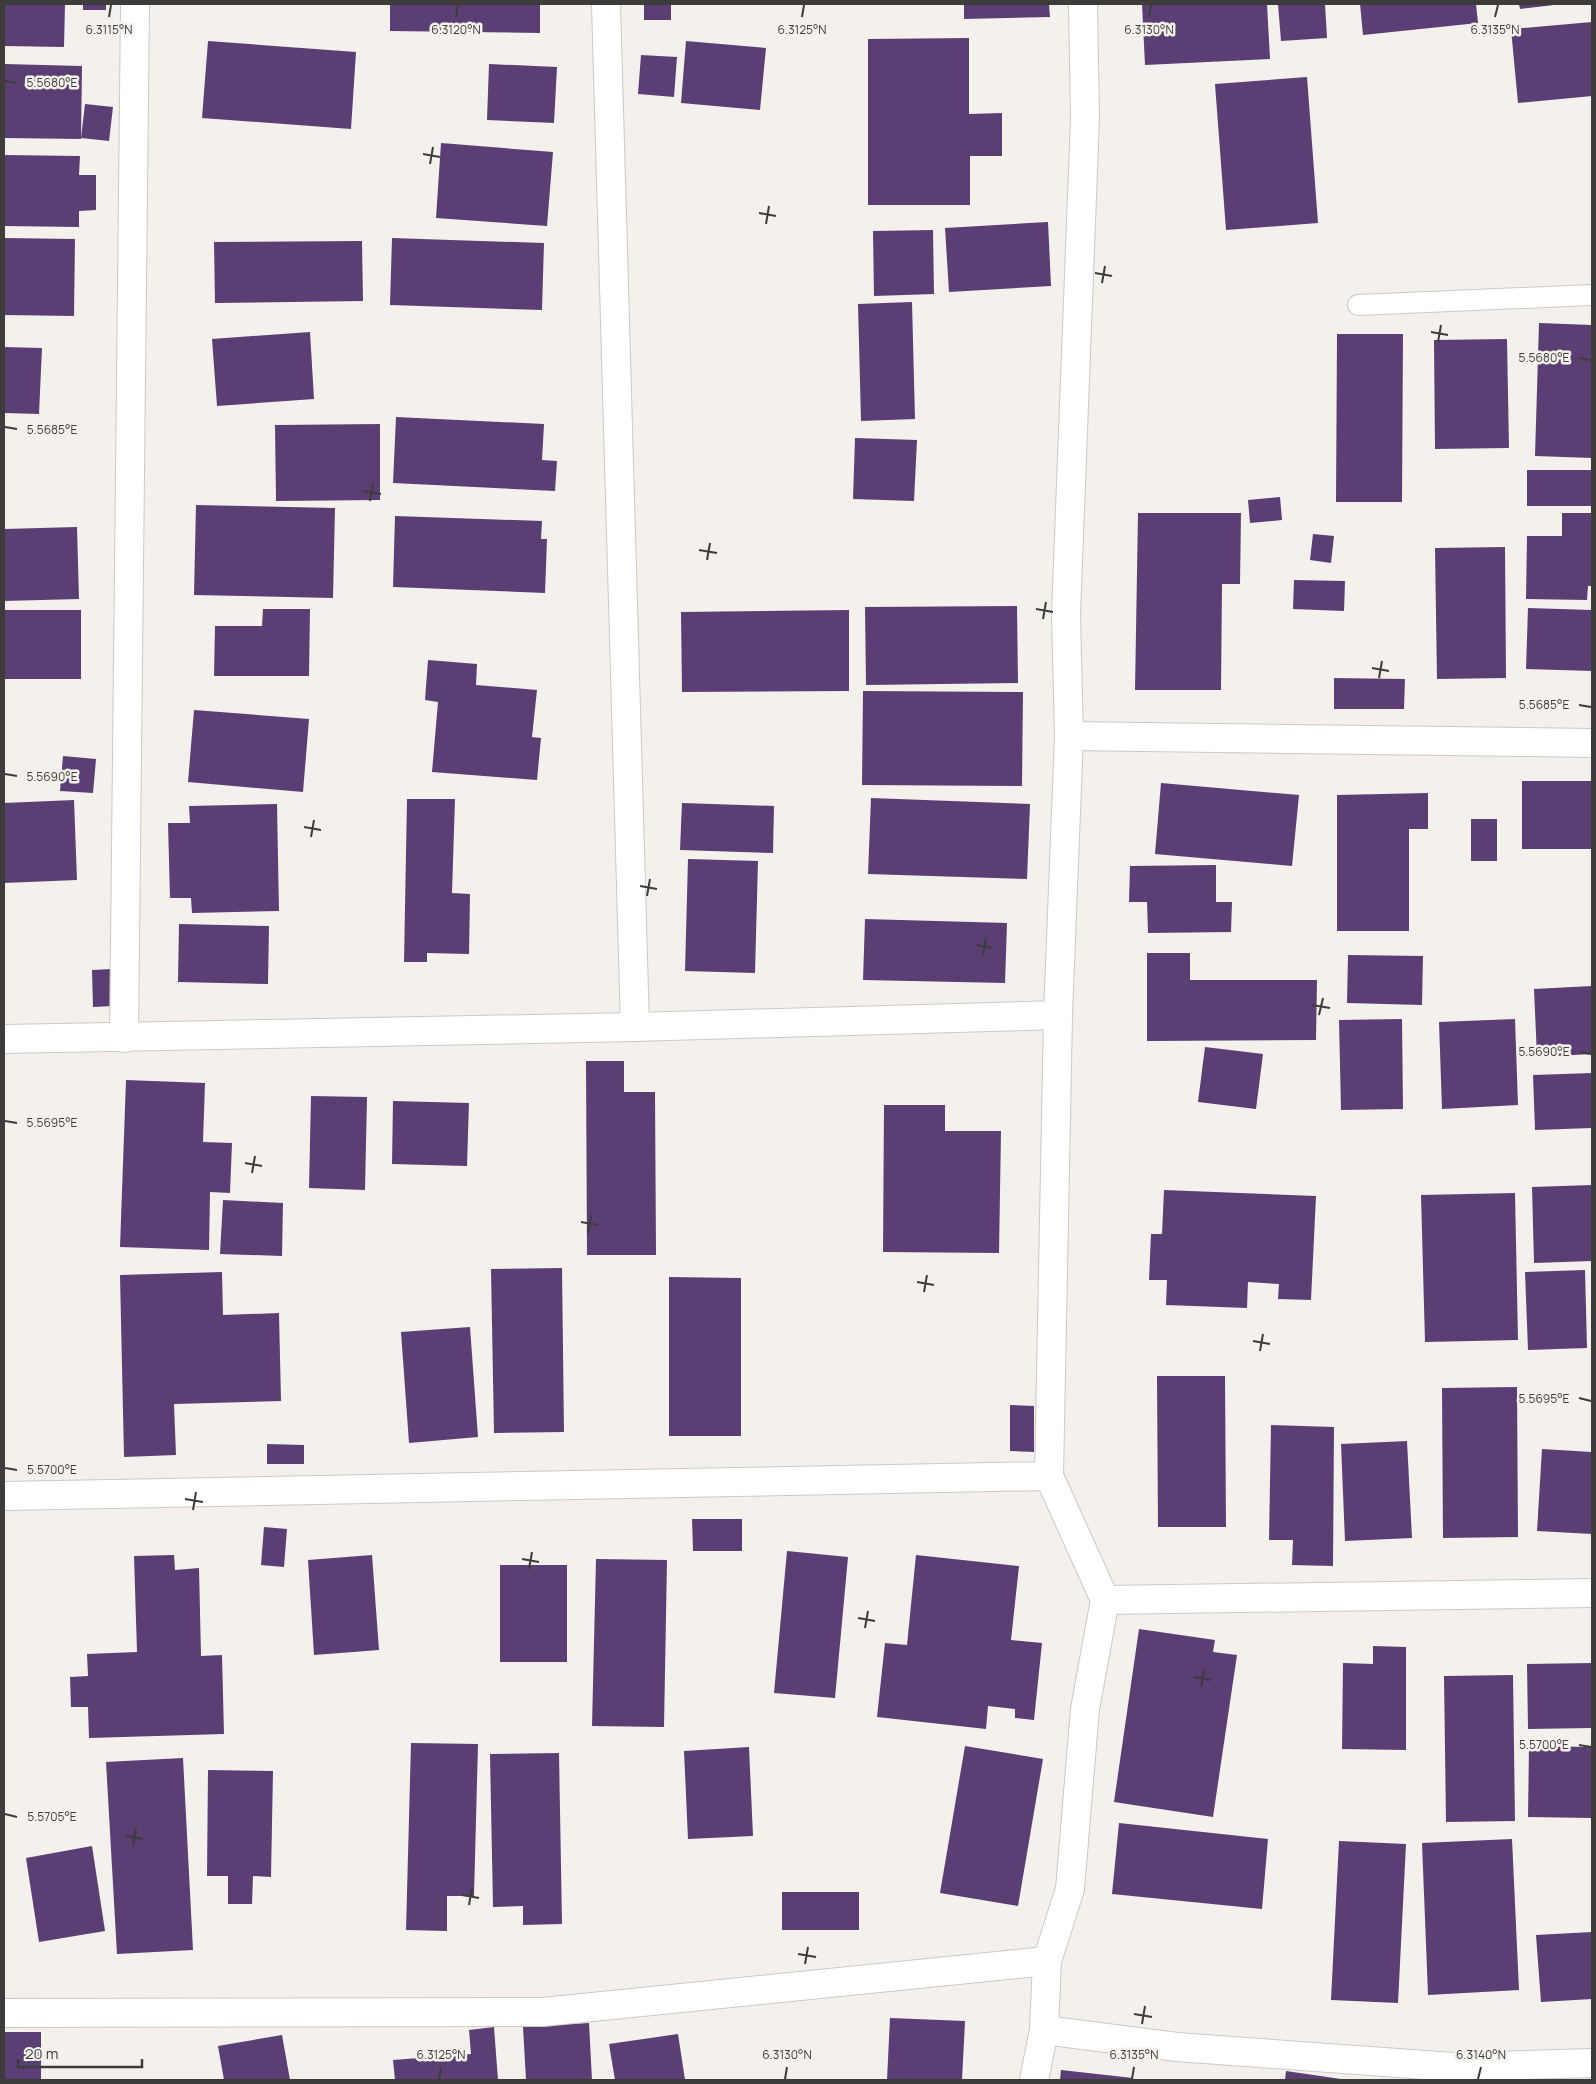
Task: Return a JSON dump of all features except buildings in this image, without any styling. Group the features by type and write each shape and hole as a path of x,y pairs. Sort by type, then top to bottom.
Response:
{"street":[{"path":"124,1038 135,4"},
{"path":"606,4 635,1027"},
{"path":"1034,2080 1044,2030 1047,1961 1070,1888 1085,1709 1105,1600 1049,1476 1058,1015 1069,736 1066,614 1085,118 1083,4"},
{"path":"1069,736 1592,743"},
{"path":"4,1040 635,1027 1058,1015"},
{"path":"4,1496 1049,1476"},
{"path":"1105,1600 1592,1592"},
{"path":"4,2013 543,2012 1047,1961"},
{"path":"1044,2030 1177,2047 1454,2067 1592,2063"}],"lane":[{"path":"1358,305 1592,295"}]}
